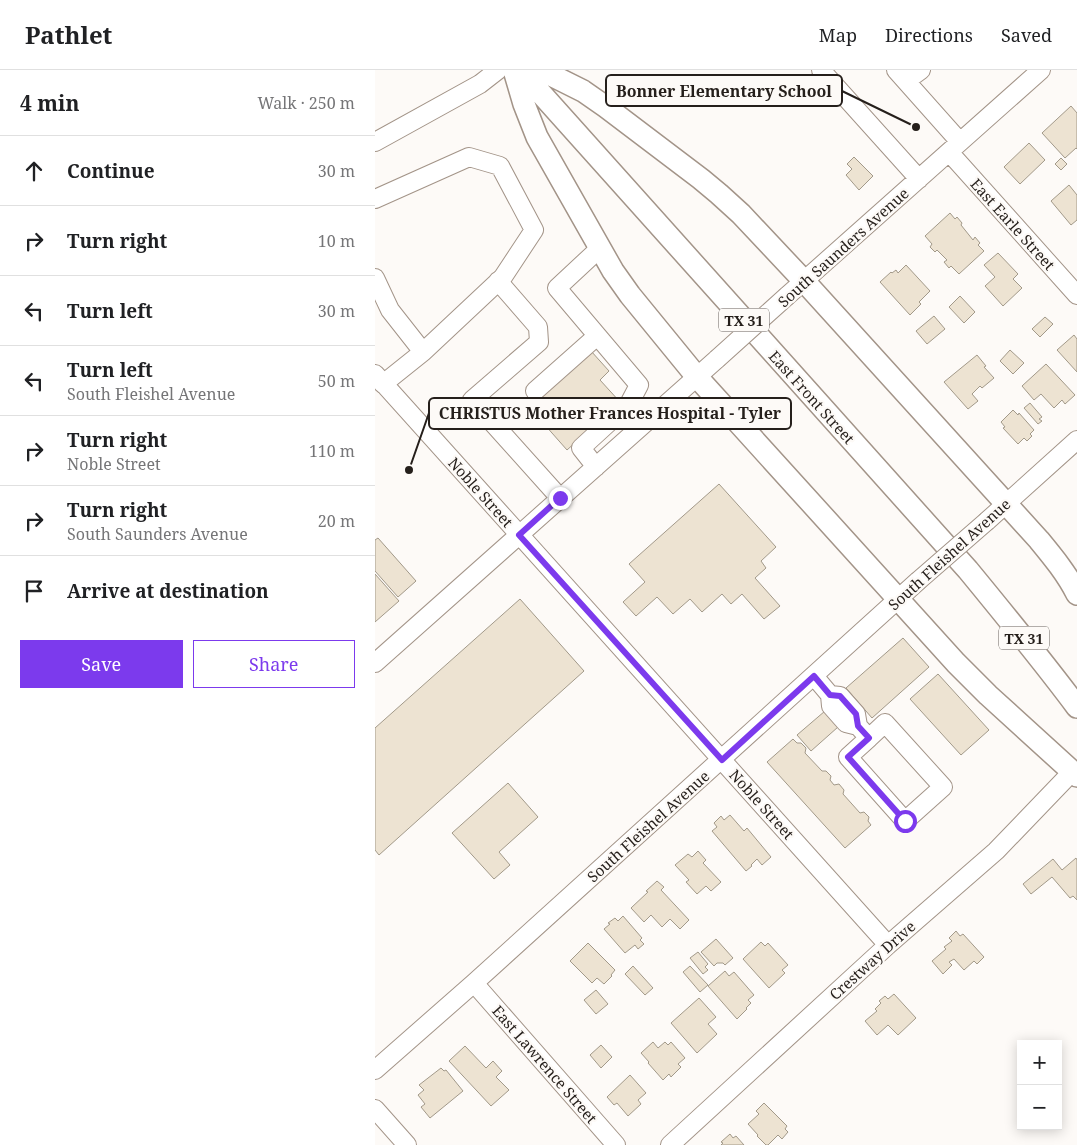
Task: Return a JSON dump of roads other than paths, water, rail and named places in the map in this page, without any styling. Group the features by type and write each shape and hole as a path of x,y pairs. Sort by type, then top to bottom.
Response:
{"main road":[{"path":"514,70 537,137 613,271 630,296 697,377 956,663 1074,774"},
{"name":"East Front Street","path":"520,70 968,570 1077,707"},
{"path":"537,70 583,92 701,179 741,214 1006,504 1055,560 1070,580 1077,594"}],"street":[{"path":"375,142 480,84 498,70"},
{"path":"821,70 919,179"},
{"path":"901,76 921,70"},
{"name":"South Saunders Avenue","path":"375,663 1041,70"},
{"name":"East Earle Street","path":"901,76 955,147 1077,295"},
{"path":"375,199 469,157 500,166 534,230 503,277 423,352 378,378"},
{"path":"596,467 581,448 629,404 639,385 557,288 600,248"},
{"path":"375,278 391,310 423,352"},
{"path":"498,281 538,328 539,342 472,400 560,498"},
{"path":"535,391 597,336"},
{"name":"Noble Street","path":"378,378 888,945"},
{"path":"629,404 645,423"},
{"name":"South Fleishel Avenue","path":"375,1070 1077,440"},
{"path":"814,676 830,695 831,706 846,723 863,732"},
{"path":"885,723 943,787 905,821 848,757 863,732 885,723"},
{"name":"Crestway Drive","path":"670,1145 888,945 996,851 1074,774"},
{"name":"East Lawrence Street","path":"474,983 616,1145"},
{"path":"375,1109 407,1145"}],"place":[{"name":"Bonner Elementary School","path":"916,127"},
{"name":"CHRISTUS Mother Frances Hospital - Tyler","path":"409,470"}]}
